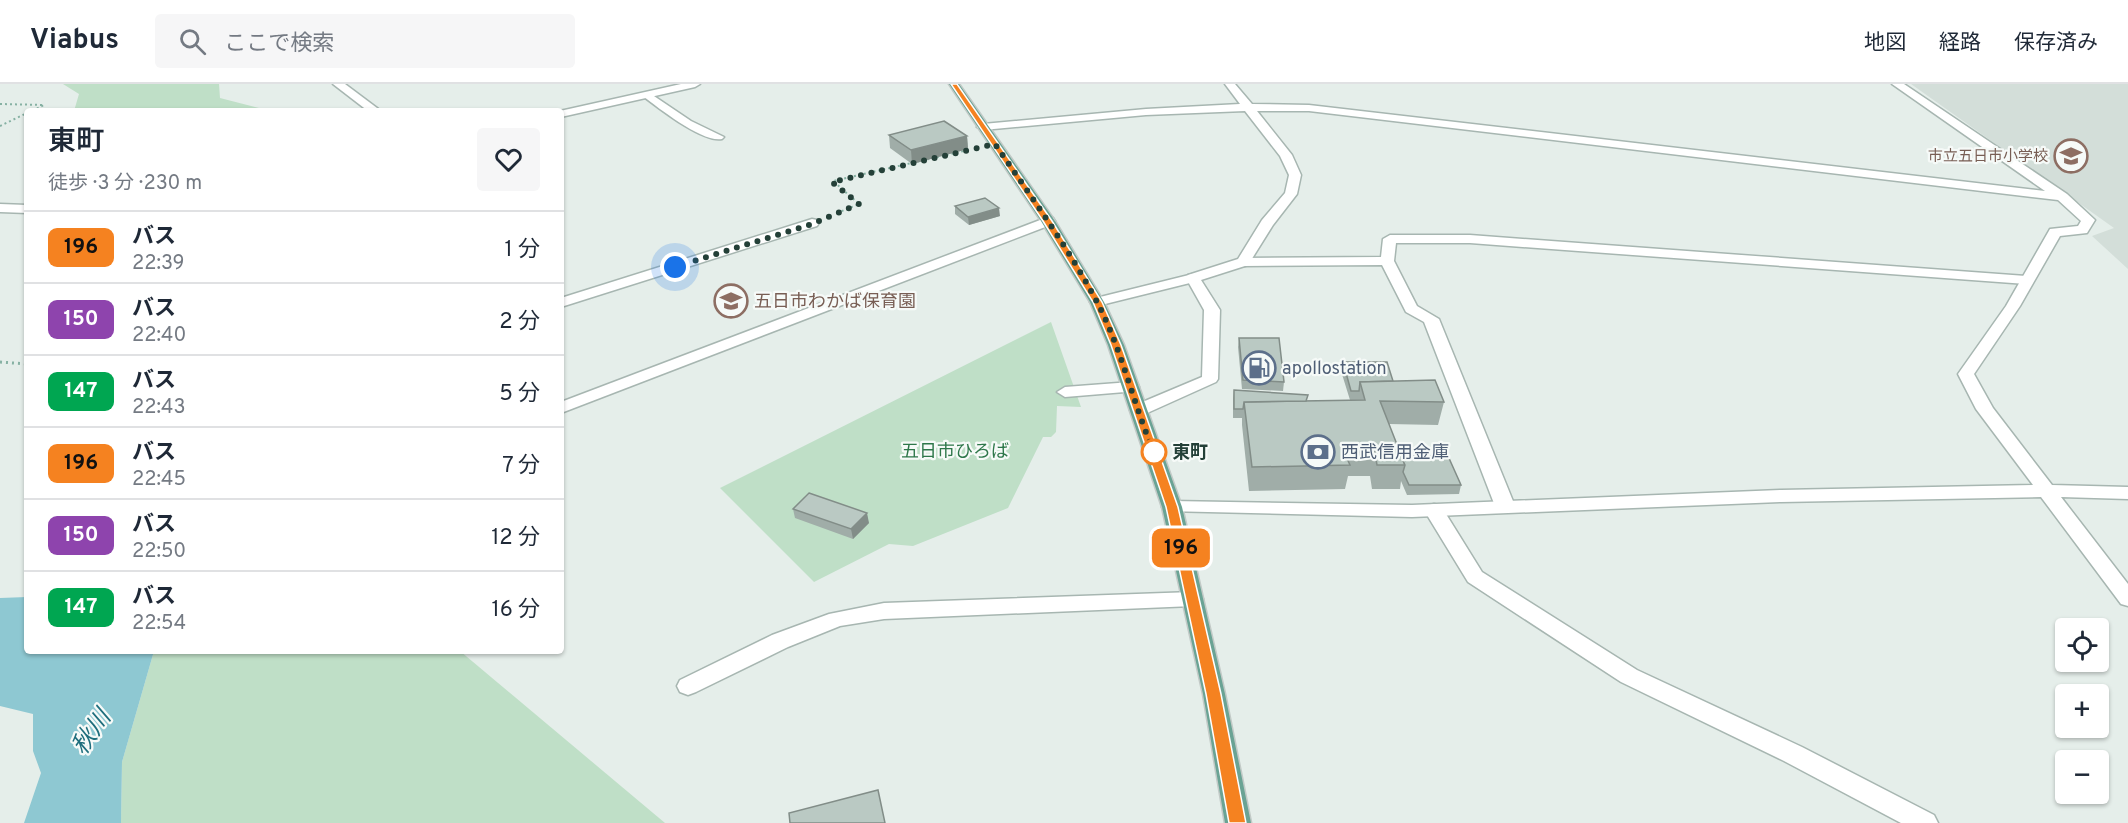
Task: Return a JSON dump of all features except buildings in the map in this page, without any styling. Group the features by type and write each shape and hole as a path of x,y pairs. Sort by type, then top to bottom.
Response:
{"main road":[{"path":"954,84 1048,221 1097,302 1131,387 1172,507 1214,694 1238,823"}],"street":[{"path":"338,84 371,108"},
{"path":"564,113 648,95 664,87 694,84"},
{"path":"1230,84 1286,155 1295,175 1290,194 1267,223 1242,262"},
{"path":"1897,84 2062,197 2088,220 2082,230 2055,232 1996,333 1966,374 1985,409 2049,491 2128,599"},
{"path":"648,95 687,123 718,138"},
{"path":"983,127 1092,116 1247,105 1310,108 2062,197"},
{"path":"0,208 24,209"},
{"path":"564,407 1048,221"},
{"path":"564,302 812,224"},
{"path":"1505,506 1431,319 1411,309 1387,261 1390,239 1470,239 2026,280"},
{"path":"1097,302 1193,278 1242,262 1387,261"},
{"path":"1139,411 1210,379 1212,310 1193,278"},
{"path":"1065,392 1131,387"},
{"path":"1172,507 1434,510 1781,496 2049,491 2128,493"},
{"path":"1434,510 1475,577 1629,676 1793,754 1925,823"},
{"path":"688,686 780,641 837,619 884,611 1193,599"}],"path":[{"path":"0,104 44,105 38,108"},
{"path":"0,126 24,114"},
{"path":"812,224 859,204 832,182 995,144"},
{"path":"0,363 24,364"}],"shaded area":[{"name":"市立五日市小学校","path":"1911,84 2128,84 2128,269 2092,236 2114,228"}],"green space":[{"path":"63,84 219,84 220,98 259,108 75,108 79,94"},
{"name":"五日市ひろば","path":"1051,322 1081,407 1057,406 1056,432 1051,437 1043,437 1008,508 913,546 889,544 814,582 720,488"},
{"path":"153,654 464,654 665,823 121,823 122,762"}],"water":[{"name":"秋川","path":"24,597 24,654 153,654 122,762 121,823 24,823 41,773 33,751 33,714 0,706 0,598"}],"bus line":[{"name":"196","path":"954,84 1048,221 1097,302 1116,345 1172,507 1214,694 1238,823"}],"place":[{"name":"市立五日市小学校","path":"2071,156"},
{"name":"五日市わかば保育園","path":"731,301"},
{"name":"apollostation","path":"1259,368"},
{"name":"東町","path":"1154,452"},
{"name":"西武信用金庫","path":"1318,452"}],"route":[{"path":"675,267 812,224 859,204 832,182 995,144 1048,221 1097,302 1116,345 1154,452"}]}
